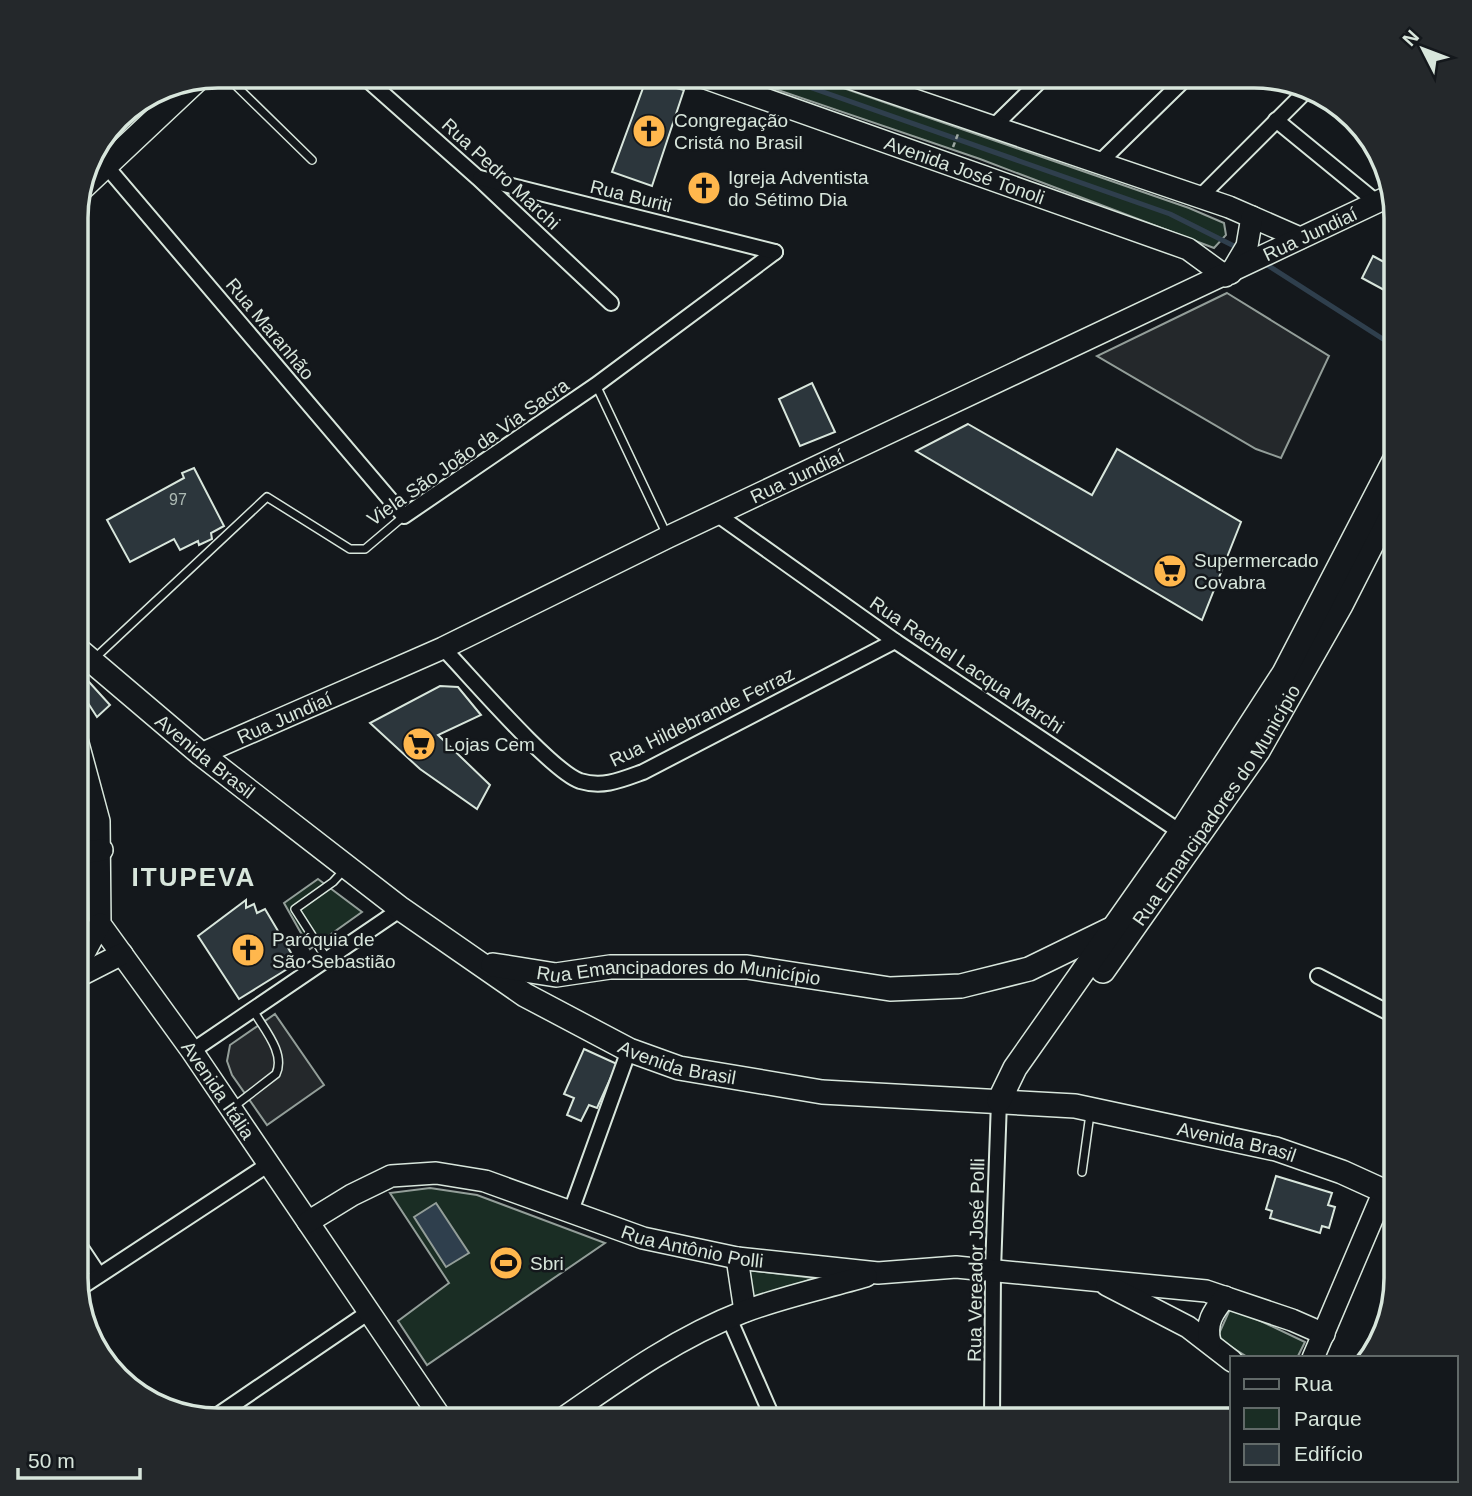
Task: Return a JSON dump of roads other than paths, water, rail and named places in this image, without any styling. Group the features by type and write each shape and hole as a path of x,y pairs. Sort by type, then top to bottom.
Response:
{"main road":[{"name":"Avenida José Tonoli","path":"734,88 1188,249 1241,263"},
{"path":"877,88 1199,197 1300,238"},
{"path":"94,178 185,92"},
{"name":"Rua Jundiaí","path":"201,754 443,648 668,537 718,516 1241,263 1383,199"},
{"path":"1241,263 1252,217"},
{"name":"Rua Emancipadores do Município","path":"1008,1102 1189,837 1284,673 1384,479"},
{"name":"Rua Emancipadores do Município","path":"1008,1102 1015,1068 1115,927 1258,751 1342,605 1384,521"},
{"name":"Avenida Brasil","path":"88,658 201,754 401,909 483,963 525,995 629,1050 679,1068 822,1092 1008,1102 1091,1110 1276,1149 1384,1192"},
{"path":"88,780 99,821 102,850 100,924 88,946"},
{"path":"88,852 102,850"},
{"name":"Avenida Itália","path":"100,924 192,1051 434,1408"},
{"name":"Rua Emancipadores do Município","path":"483,963 556,975 610,967 747,967 890,989 961,986 1030,970 1115,927"},
{"path":"88,971 122,954"},
{"path":"556,975 552,995 570,1019"},
{"name":"Rua Antônio Polli","path":"309,1222 391,1176 436,1173 485,1181 643,1238 737,1258 878,1273 956,1267 1206,1291 1324,1334"},
{"path":"1314,1356 1384,1207"},
{"path":"737,1258 737,1315"},
{"path":"578,1408 636,1367 737,1315 878,1273"},
{"name":"Rua Antônio Polli","path":"1096,1279 1188,1327 1230,1359"},
{"path":"1210,1342 1207,1329 1214,1312 1225,1297"}],"street":[{"name":"Rua Pedro Marchi","path":"377,88 478,178 611,303"},
{"path":"888,92 892,88"},
{"path":"993,127 1033,88"},
{"path":"1099,163 1176,88"},
{"path":"1199,197 1301,96"},
{"path":"1276,120 1383,197"},
{"name":"Rua Maranhão","path":"107,167 404,516"},
{"name":"Rua Buriti","path":"478,178 775,252"},
{"name":"Viela São João da Via Sacra","path":"404,516 596,385 775,252"},
{"name":"Rua Rachel Lacqua Marchi","path":"718,516 895,641 1189,837"},
{"name":"Rua Hildebrande Ferraz","path":"443,648 545,754 577,780 611,784 643,772 895,641"},
{"path":"192,1051 401,909"},
{"path":"1318,976 1384,1010"},
{"path":"571,1211 629,1050"},
{"name":"Rua Vereador José Polli","path":"992,1408 993,1270 1008,1102"},
{"path":"88,1282 269,1164"},
{"path":"88,1258 99,1275"},
{"path":"228,1408 369,1312"},
{"path":"737,1315 769,1408"}],"lane":[{"path":"238,88 313,160"},
{"path":"596,385 668,537"},
{"name":"Viela São João da Via Sacra","path":"88,650 267,497 350,549 365,549 404,516"},
{"path":"327,959 295,909 334,883 346,867"},
{"path":"231,1108 276,1074 280,1066 279,1056 253,1010"},
{"path":"1082,1172 1091,1110"}],"water":[{"path":"436,1203 469,1253 446,1267 414,1217"}],"waterway":[{"path":"812,88 1170,214 1240,249"},
{"path":"1264,263 1384,340"}],"place":[{"name":"Congregação Cristá no Brasil","path":"649,131"},
{"name":"Igreja Adventista do Sétimo Dia","path":"704,188"},
{"name":"Supermercado Covabra","path":"1170,571"},
{"name":"Lojas Cem","path":"419,744"},
{"name":"Paróquia de São Sebastião","path":"248,950"},
{"name":"Sbri","path":"506,1263"}],"district":[{"name":"ITUPEVA","path":"194,877"}]}
